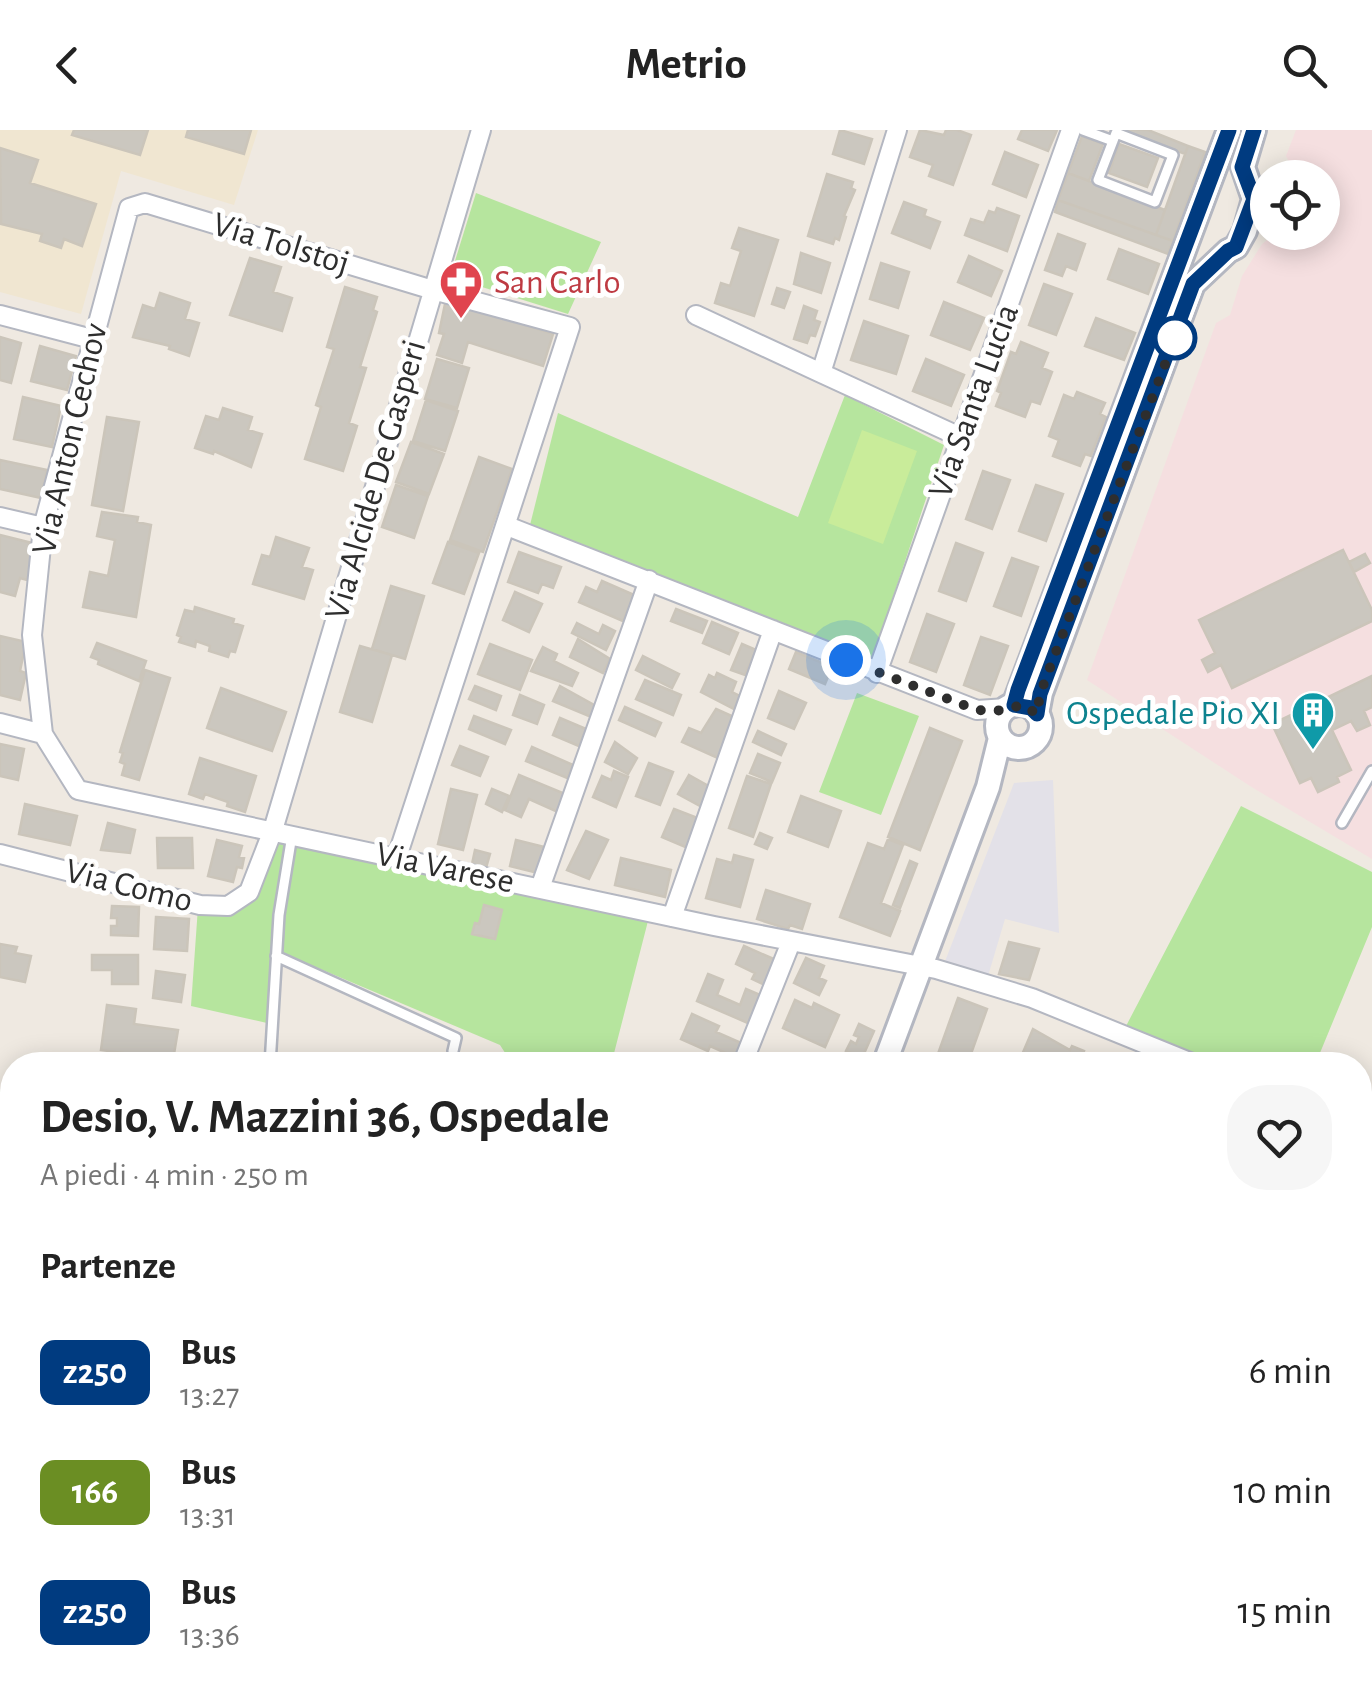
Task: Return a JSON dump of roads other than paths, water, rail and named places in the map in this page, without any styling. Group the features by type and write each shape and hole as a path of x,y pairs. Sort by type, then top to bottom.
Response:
{"street":[{"name":"Via Alcide De Gasperi","path":"273,830 481,130"},
{"path":"821,373 897,130"},
{"name":"Via Santa Lucia","path":"878,672 1071,130"},
{"path":"889,1052 988,787 999,735 997,723 1010,706 1195,204 1229,130"},
{"path":"988,787 1040,732 1040,694 1193,284 1236,247 1250,216 1254,199 1242,167 1254,130"},
{"name":"Via Tolstoj","path":"130,208 145,202 570,328 507,526"},
{"path":"1195,204 1210,241 1228,251"},
{"name":"Via Anton Cechov","path":"43,734 32,635 43,527 130,208"},
{"path":"0,315 92,339"},
{"path":"696,315 960,436"},
{"path":"0,516 43,527"},
{"path":"397,857 507,526 977,710 1012,747 1022,748"},
{"path":"540,888 648,580"},
{"path":"672,917 772,630"},
{"path":"977,710 1010,706 1031,708 1037,714"},
{"path":"0,724 43,734"},
{"name":"Via Varese","path":"43,734 78,790 791,942 921,966 1032,998 1165,1052"},
{"name":"Via Como","path":"0,854 200,905 228,906 249,892 273,830"},
{"path":"747,1052 791,942"}],"lane":[{"path":"1083,130 1113,141"},
{"path":"1116,133 1173,155 1166,189 1156,202 1098,180 1113,141 1116,133"},
{"path":"1342,823 1372,770"},
{"path":"271,1052 279,914 292,834"},
{"path":"276,956 456,1038 453,1051"}],"place":[{"name":"San Carlo","path":"461,320"},
{"name":"Ospedale Pio XI","path":"1313,751"}]}
